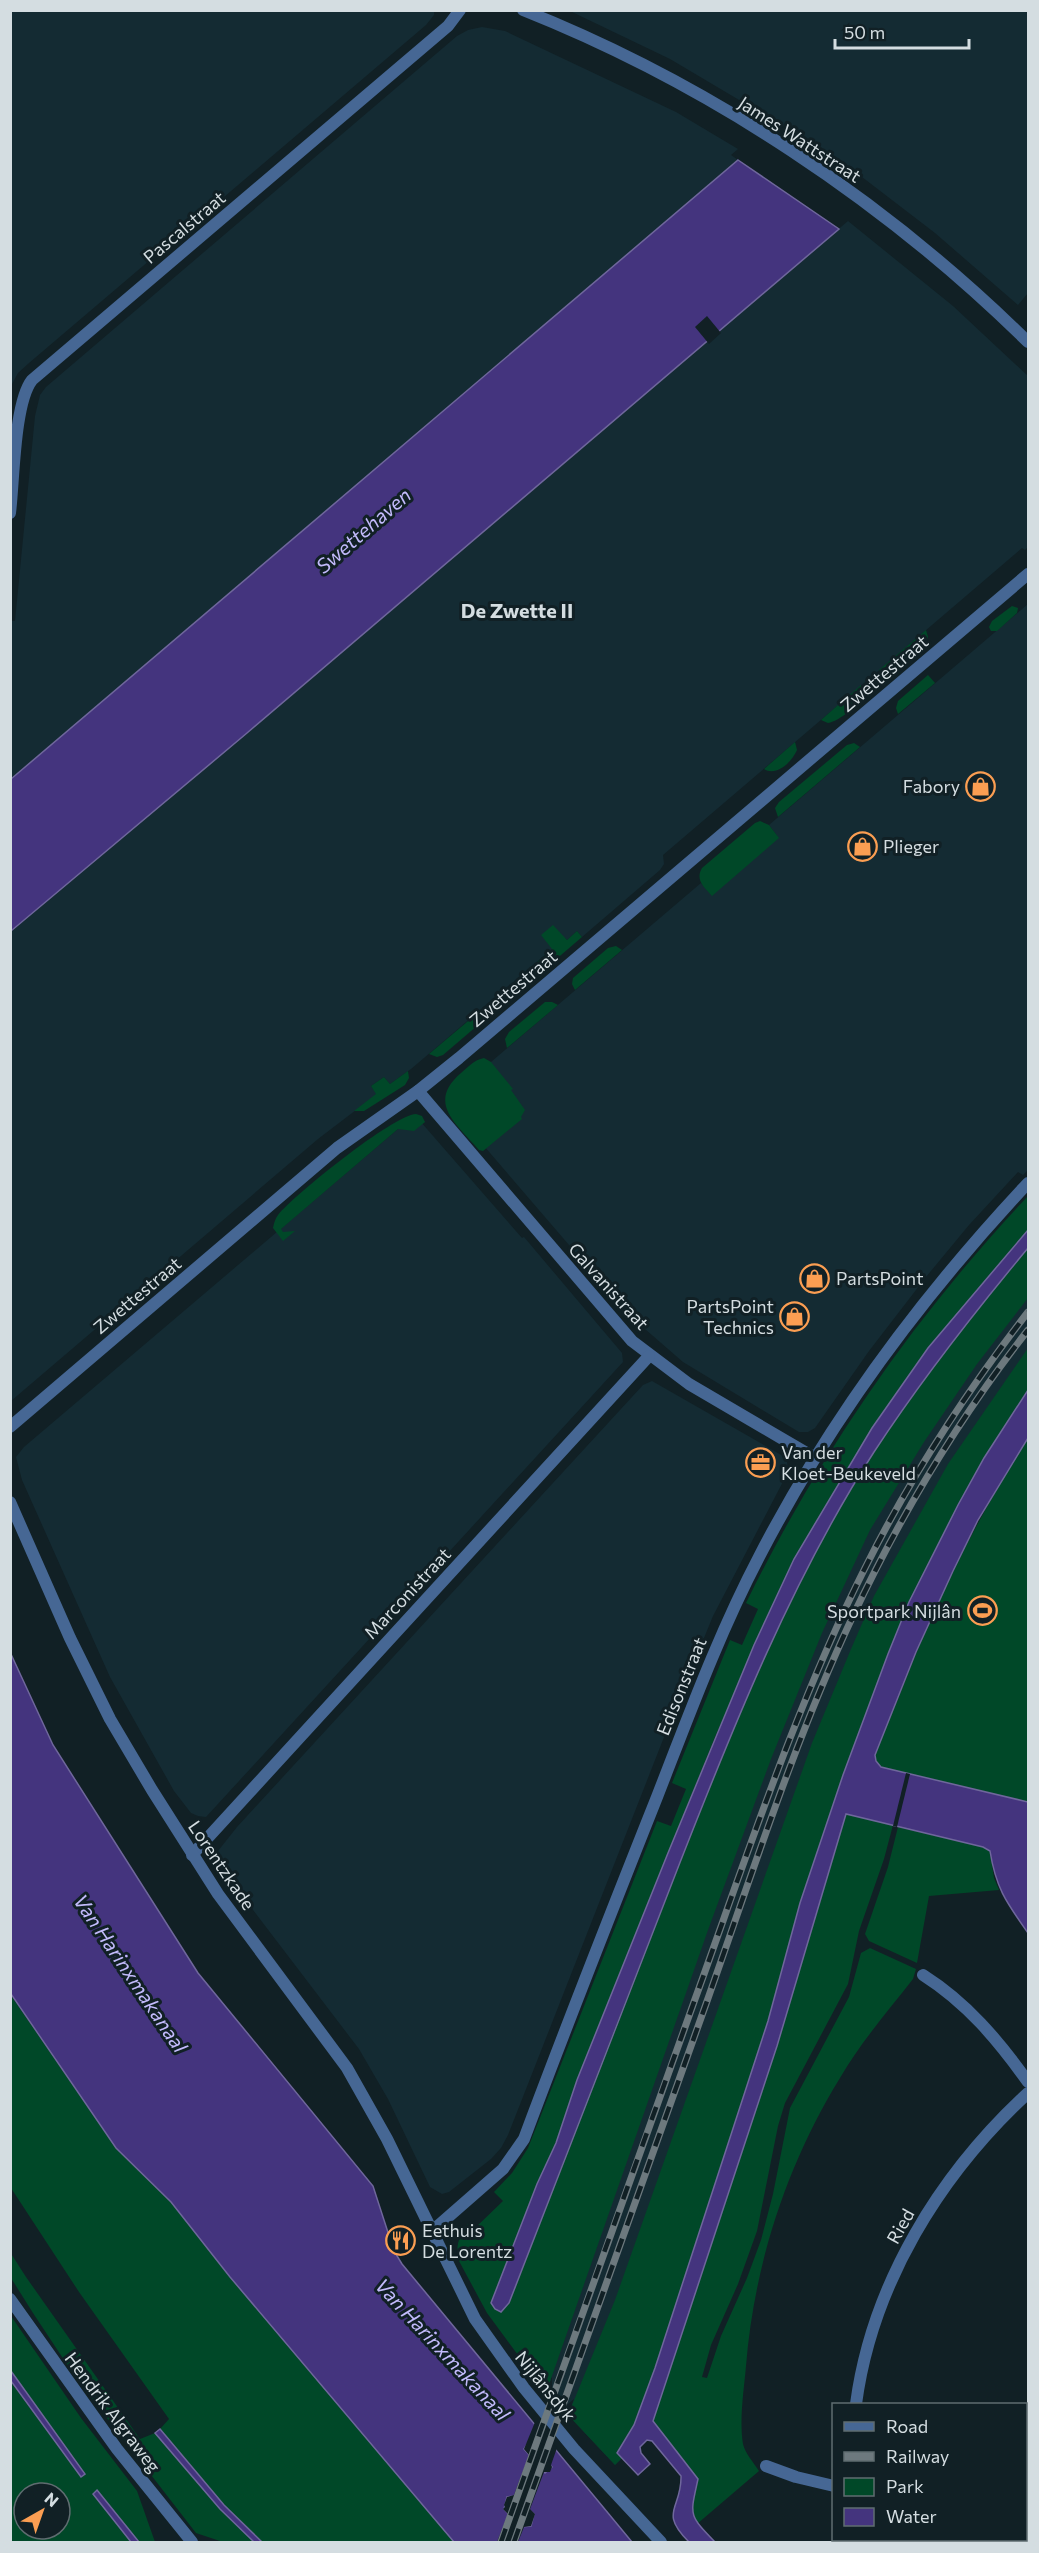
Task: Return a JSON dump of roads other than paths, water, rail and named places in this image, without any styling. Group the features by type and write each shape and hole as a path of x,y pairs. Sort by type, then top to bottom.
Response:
{"street":[{"name":"Pascalstraat","path":"10,513 23,396 33,380 438,34 460,10"},
{"name":"James Wattstraat","path":"523,10 638,63 733,116 791,153 877,212 947,267 1029,342"},
{"name":"Zwettestraat","path":"13,1425 344,1142 418,1091 1029,574"},
{"name":"Galvanistraat","path":"418,1091 617,1326 649,1356 688,1384 815,1458"},
{"name":"Edisonstraat","path":"431,2232 503,2169 524,2139 724,1630 759,1555 815,1458 860,1388 935,1288 1029,1183"},
{"name":"Marconistraat","path":"192,1855 649,1356"},
{"name":"Lorentzkade","path":"10,1502 88,1676 125,1743 192,1855 249,1937 347,2068 387,2139 431,2232"},
{"path":"923,1975 944,1988 979,2019 1029,2082"},
{"name":"Ried","path":"856,2403 869,2342 882,2306 911,2241 927,2212 966,2158 989,2131 1029,2093"},
{"name":"Nijlânsdyk","path":"431,2232 475,2319 498,2354 574,2449 661,2542"},
{"name":"Hendrik Algraweg","path":"10,2299 110,2439 192,2542"},
{"path":"766,2466 796,2477 832,2486"}],"water":[{"name":"Swettehaven","path":"738,160 839,229 11,931 11,779"},
{"path":"1028,1230 1028,1248 948,1348 874,1452 817,1550 791,1601 721,1760 614,2029 509,2303 501,2312 491,2303 537,2184 556,2143 577,2080 754,1645 794,1559 872,1428 928,1348"},
{"path":"1028,1390 1028,1438 978,1520 953,1571 916,1652 875,1755 881,1767 1028,1802 1028,1933 1003,1895 990,1851 983,1847 846,1814 777,2046 653,2421 698,2479 693,2501 693,2514 700,2526 715,2542 689,2542 680,2532 673,2516 681,2476 652,2441 647,2440 640,2447 641,2453 650,2464 638,2475 617,2453 634,2425 655,2368 768,2021 800,1903 843,1775 888,1654 909,1602 958,1505 984,1458"},
{"name":"Van Harinxmakanaal","path":"10,1652 53,1745 198,1973 373,2186 394,2251 402,2264 632,2542 454,2542 230,2277 171,2202 116,2148 11,1994","holes":["528,2443 552,2467 545,2473 524,2449","514,2496 534,2514 531,2526 520,2527 504,2509 507,2497"]},
{"path":"11,2371 85,2474 81,2477 11,2381"},
{"path":"160,2429 224,2505 262,2542 254,2542 220,2509 155,2433"},
{"path":"97,2490 139,2542 131,2542 93,2494"}],"railway":[{"path":"501,2542 753,1837 816,1674 865,1568 901,1501 961,1404 1028,1312"},
{"path":"514,2542 774,1809 811,1712 852,1618 911,1505 978,1398 1028,1330"}],"place":[{"name":"Fabory","path":"981,786"},
{"name":"Plieger","path":"862,846"},
{"name":"PartsPoint","path":"815,1278"},
{"name":"PartsPoint Technics","path":"795,1316"},
{"name":"Van der Kloet-Beukeveld","path":"760,1462"},
{"name":"Sportpark Nijlân","path":"982,1611"},
{"name":"Eethuis De Lorentz","path":"401,2240"}],"district":[{"name":"De Zwette II","path":"517,610"}]}
